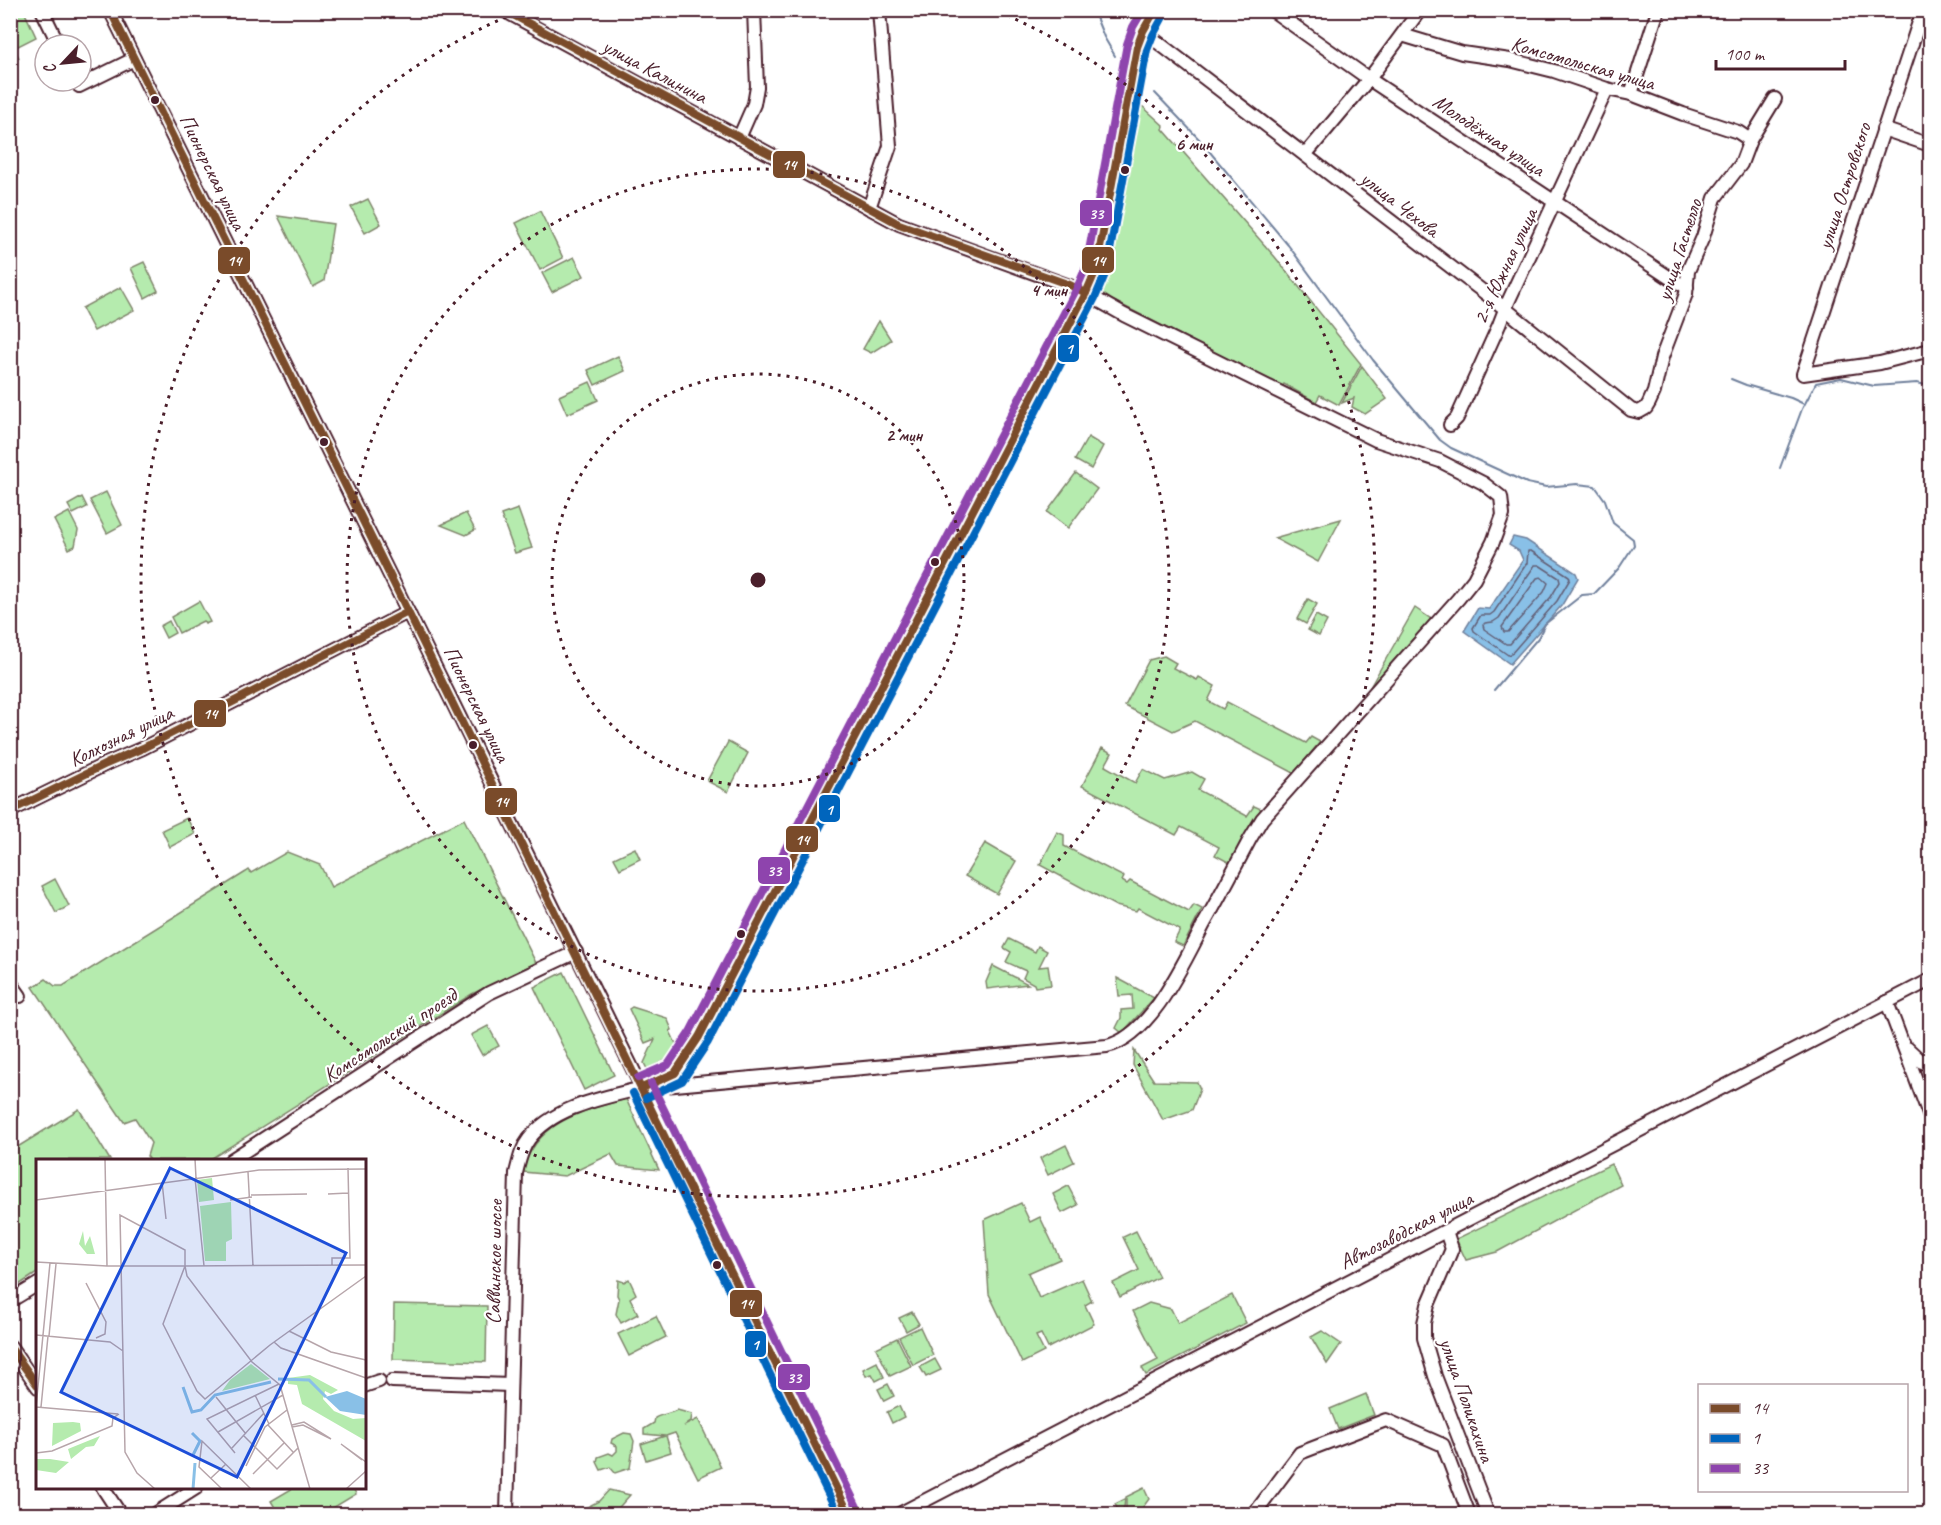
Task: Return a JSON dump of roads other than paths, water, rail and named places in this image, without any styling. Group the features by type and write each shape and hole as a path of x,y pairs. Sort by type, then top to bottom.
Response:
{"main road":[{"path":"642,1088 677,1078 1086,293 1096,270 1137,47 1155,10"},
{"name":"Пионерская улица","path":"642,1088 849,1515"}],"street":[{"path":"42,10 53,33"},
{"name":"Пионерская улица","path":"110,10 642,1088"},
{"name":"улица Калинина","path":"502,10 899,224 1070,285 1134,321 1366,435 1440,461 1483,483 1501,497 1503,515 1493,542 1474,579 1262,819 1169,991 1150,1014 1120,1042 1107,1047 677,1078"},
{"path":"739,138 754,104 758,87 754,10"},
{"path":"869,208 890,146 879,10"},
{"name":"Молодёжная улица","path":"1272,10 1369,79 1555,203 1687,287"},
{"path":"1305,156 1369,79 1420,10"},
{"path":"1631,94 1658,10"},
{"name":"улица Островского","path":"1923,10 1803,374 1880,363 1930,350"},
{"name":"улица Чехова","path":"1143,31 1505,309 1631,410"},
{"name":"Комсомольская улица","path":"1402,34 1462,53 1510,60 1543,68 1607,89 1631,94 1738,132 1750,140"},
{"path":"93,79 134,59"},
{"name":"2-я Южная улица","path":"1450,425 1457,418 1607,89"},
{"name":"улица Гастелло","path":"1631,410 1642,411 1649,403 1654,392 1662,357 1686,294 1688,271 1715,198 1741,165 1750,140 1775,99"},
{"path":"1883,129 1930,146"},
{"name":"Колхозная улица","path":"10,811 143,748 408,612"},
{"name":"Комсомольский проезд","path":"234,1159 489,993 576,952"},
{"name":"Автозаводская улица","path":"899,1515 1930,980"},
{"path":"10,982 20,996"},
{"path":"1887,1002 1930,1117"},
{"path":"1902,1042 1911,1053 1930,1065"},
{"name":"Саввинское шоссе","path":"507,1515 516,1181 519,1159 535,1132 564,1113 593,1101 642,1088"},
{"name":"улица Поликахина","path":"1446,1231 1452,1249 1428,1305 1424,1323 1424,1338 1435,1376 1488,1515"},
{"path":"10,1301 36,1285"},
{"path":"10,1346 36,1384"},
{"path":"366,1385 379,1381"},
{"path":"392,1381 510,1384"},
{"path":"1254,1515 1300,1453 1386,1420 1443,1445 1469,1515"},
{"path":"104,1489 120,1515"},
{"path":"155,1515 194,1489"}],"water":[{"path":"1513,537 1526,540 1576,573 1578,578 1562,605 1510,664 1464,631 1478,608 1489,609 1523,560 1519,551 1509,545"}],"waterway":[{"path":"1093,10 1115,56"},
{"path":"1155,93 1199,139 1288,245 1373,360 1440,440 1451,448 1527,483 1546,487 1577,484 1595,486 1605,500 1613,523 1633,539 1634,545 1619,568 1594,594 1582,595 1545,624 1538,638 1494,690"},
{"path":"1780,468 1802,409 1816,383 1841,378 1874,386 1917,383 1930,386"},
{"path":"1731,379 1804,404"}]}
